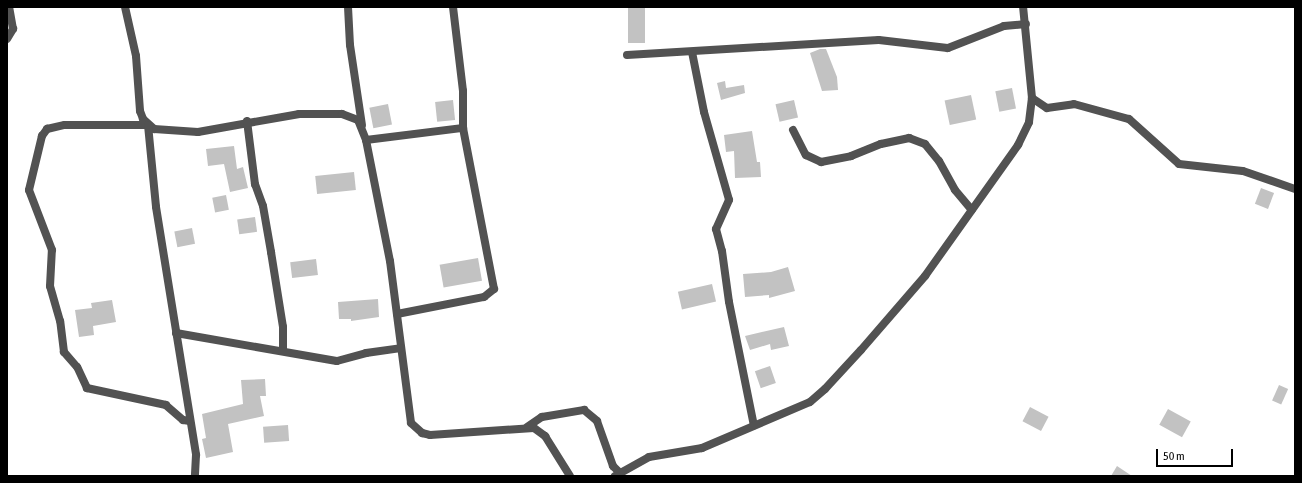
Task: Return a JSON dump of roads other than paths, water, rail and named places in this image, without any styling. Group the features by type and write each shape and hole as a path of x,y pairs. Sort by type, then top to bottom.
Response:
{"street":[{"path":"7,39 13,29 9,7"},
{"path":"125,7 136,56 140,111 148,125 156,207 196,455 194,476"},
{"path":"348,7 350,45 363,126 390,261 411,423 422,433 451,434 527,427 534,428 545,436 570,476"},
{"path":"397,314 484,297 494,289 463,128 463,91 453,7"},
{"path":"527,427 542,417 584,410 597,421 617,475 649,457 702,448 810,402 825,389 925,276 1018,145 1029,122 1032,98 1026,24 1023,7"},
{"path":"627,55 879,40 948,48 1004,26 1026,24"},
{"path":"692,52 704,112 729,200 716,229 722,251 729,302 754,426"},
{"path":"1032,98 1047,108 1074,104 1129,119 1179,164 1243,171 1295,189"},
{"path":"190,421 183,420 166,405 87,388 77,366 64,352 60,321 50,286 52,250 29,190 42,136 47,129 65,125 148,125 163,131 198,132 247,121 321,113 350,116 358,120 363,126"},
{"path":"247,121 255,184 263,206 271,252 282,327 283,351"},
{"path":"366,140 463,128"},
{"path":"793,130 806,155 821,162 851,156 881,144 909,138 925,144 939,162 955,190 972,210"},
{"path":"176,333 337,361 366,353 401,348"}]}
